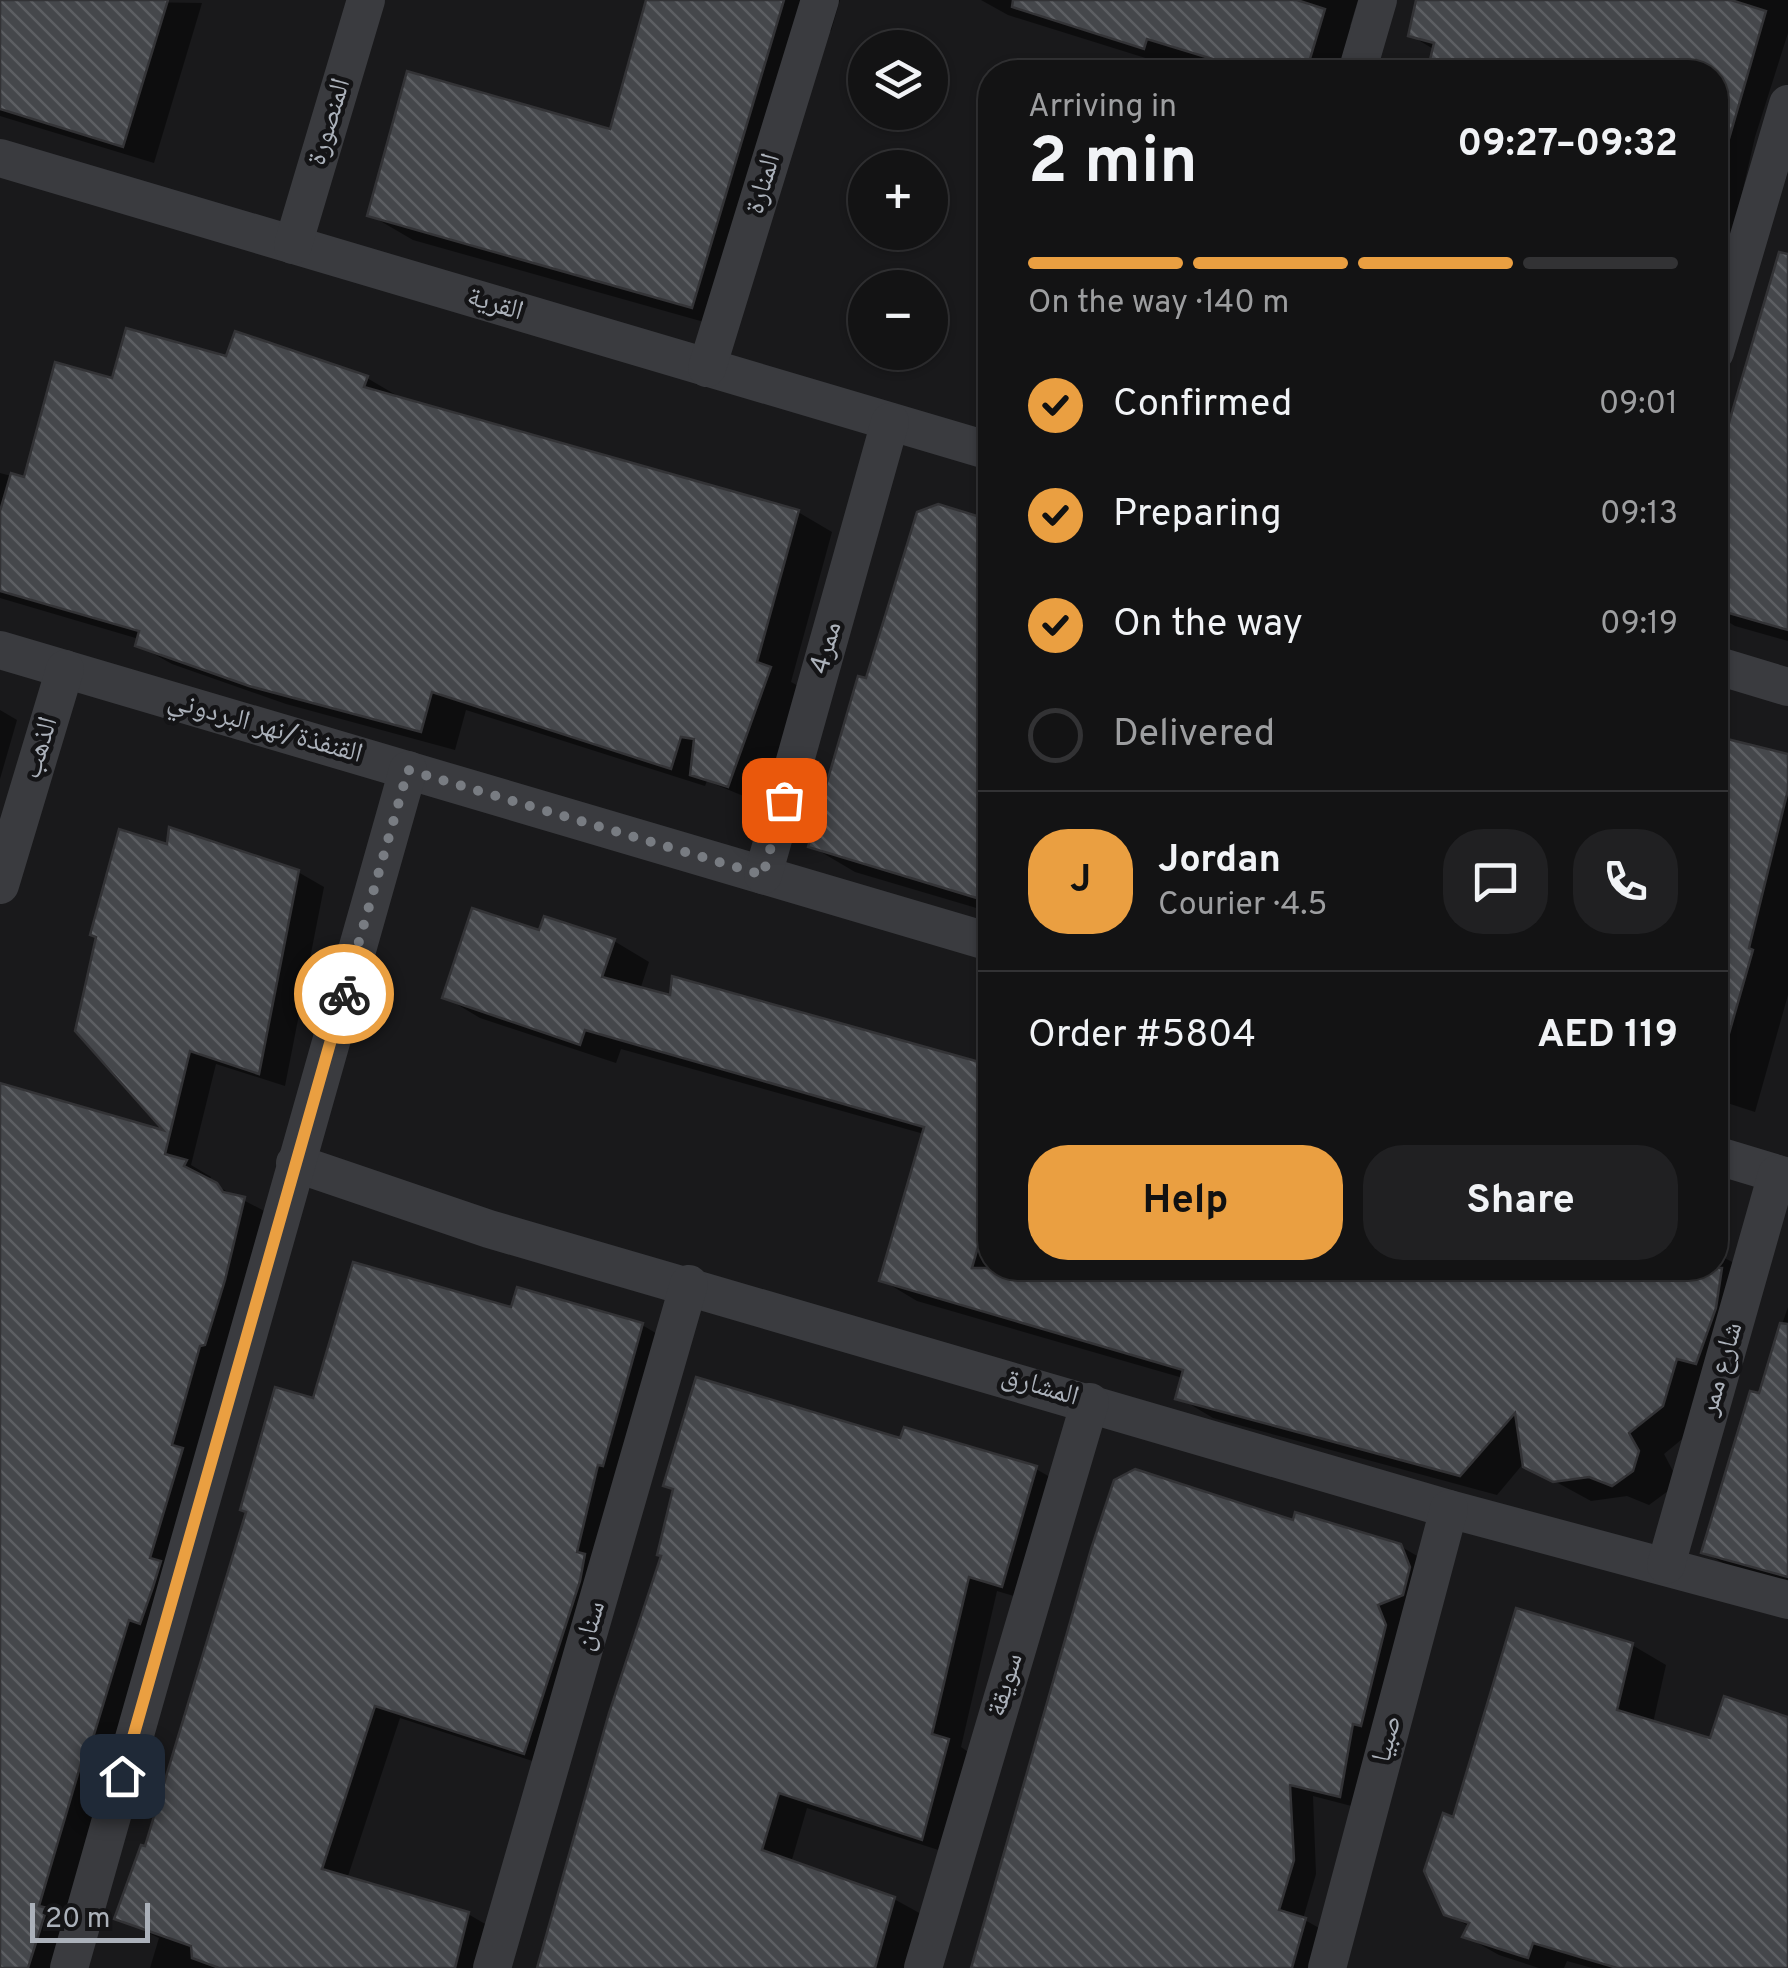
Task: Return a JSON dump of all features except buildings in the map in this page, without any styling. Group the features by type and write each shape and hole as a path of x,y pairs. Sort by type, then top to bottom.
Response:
{"street":[{"name":"المنصورة","path":"293,244 366,0"},
{"name":"المنارة","path":"707,368 820,0"},
{"path":"1360,60 1378,0"},
{"path":"1728,322 1772,221 1788,104"},
{"name":"القرية","path":"0,158 978,448"},
{"name":"ممر4","path":"763,875 890,422"},
{"name":"القنفذة/نهر البردوني","path":"0,650 978,938"},
{"name":"الذهب","path":"0,885 65,669"},
{"path":"1728,669 1788,687"},
{"path":"68,1968 408,770"},
{"path":"1728,1160 1782,1175"},
{"name":"المشارق","path":"294,1163 437,1213 1449,1509 1788,1600"},
{"name":"شارع ممر","path":"1666,1565 1782,1175"},
{"name":"سنان","path":"492,1968 689,1284"},
{"name":"سويقة","path":"923,1968 1090,1402"},
{"name":"صبيا","path":"1338,1965 1449,1509"}],"way so far":[{"path":"344,994 408,770 763,875 784,800"}],"route":[{"path":"122,1776 344,994"}]}
